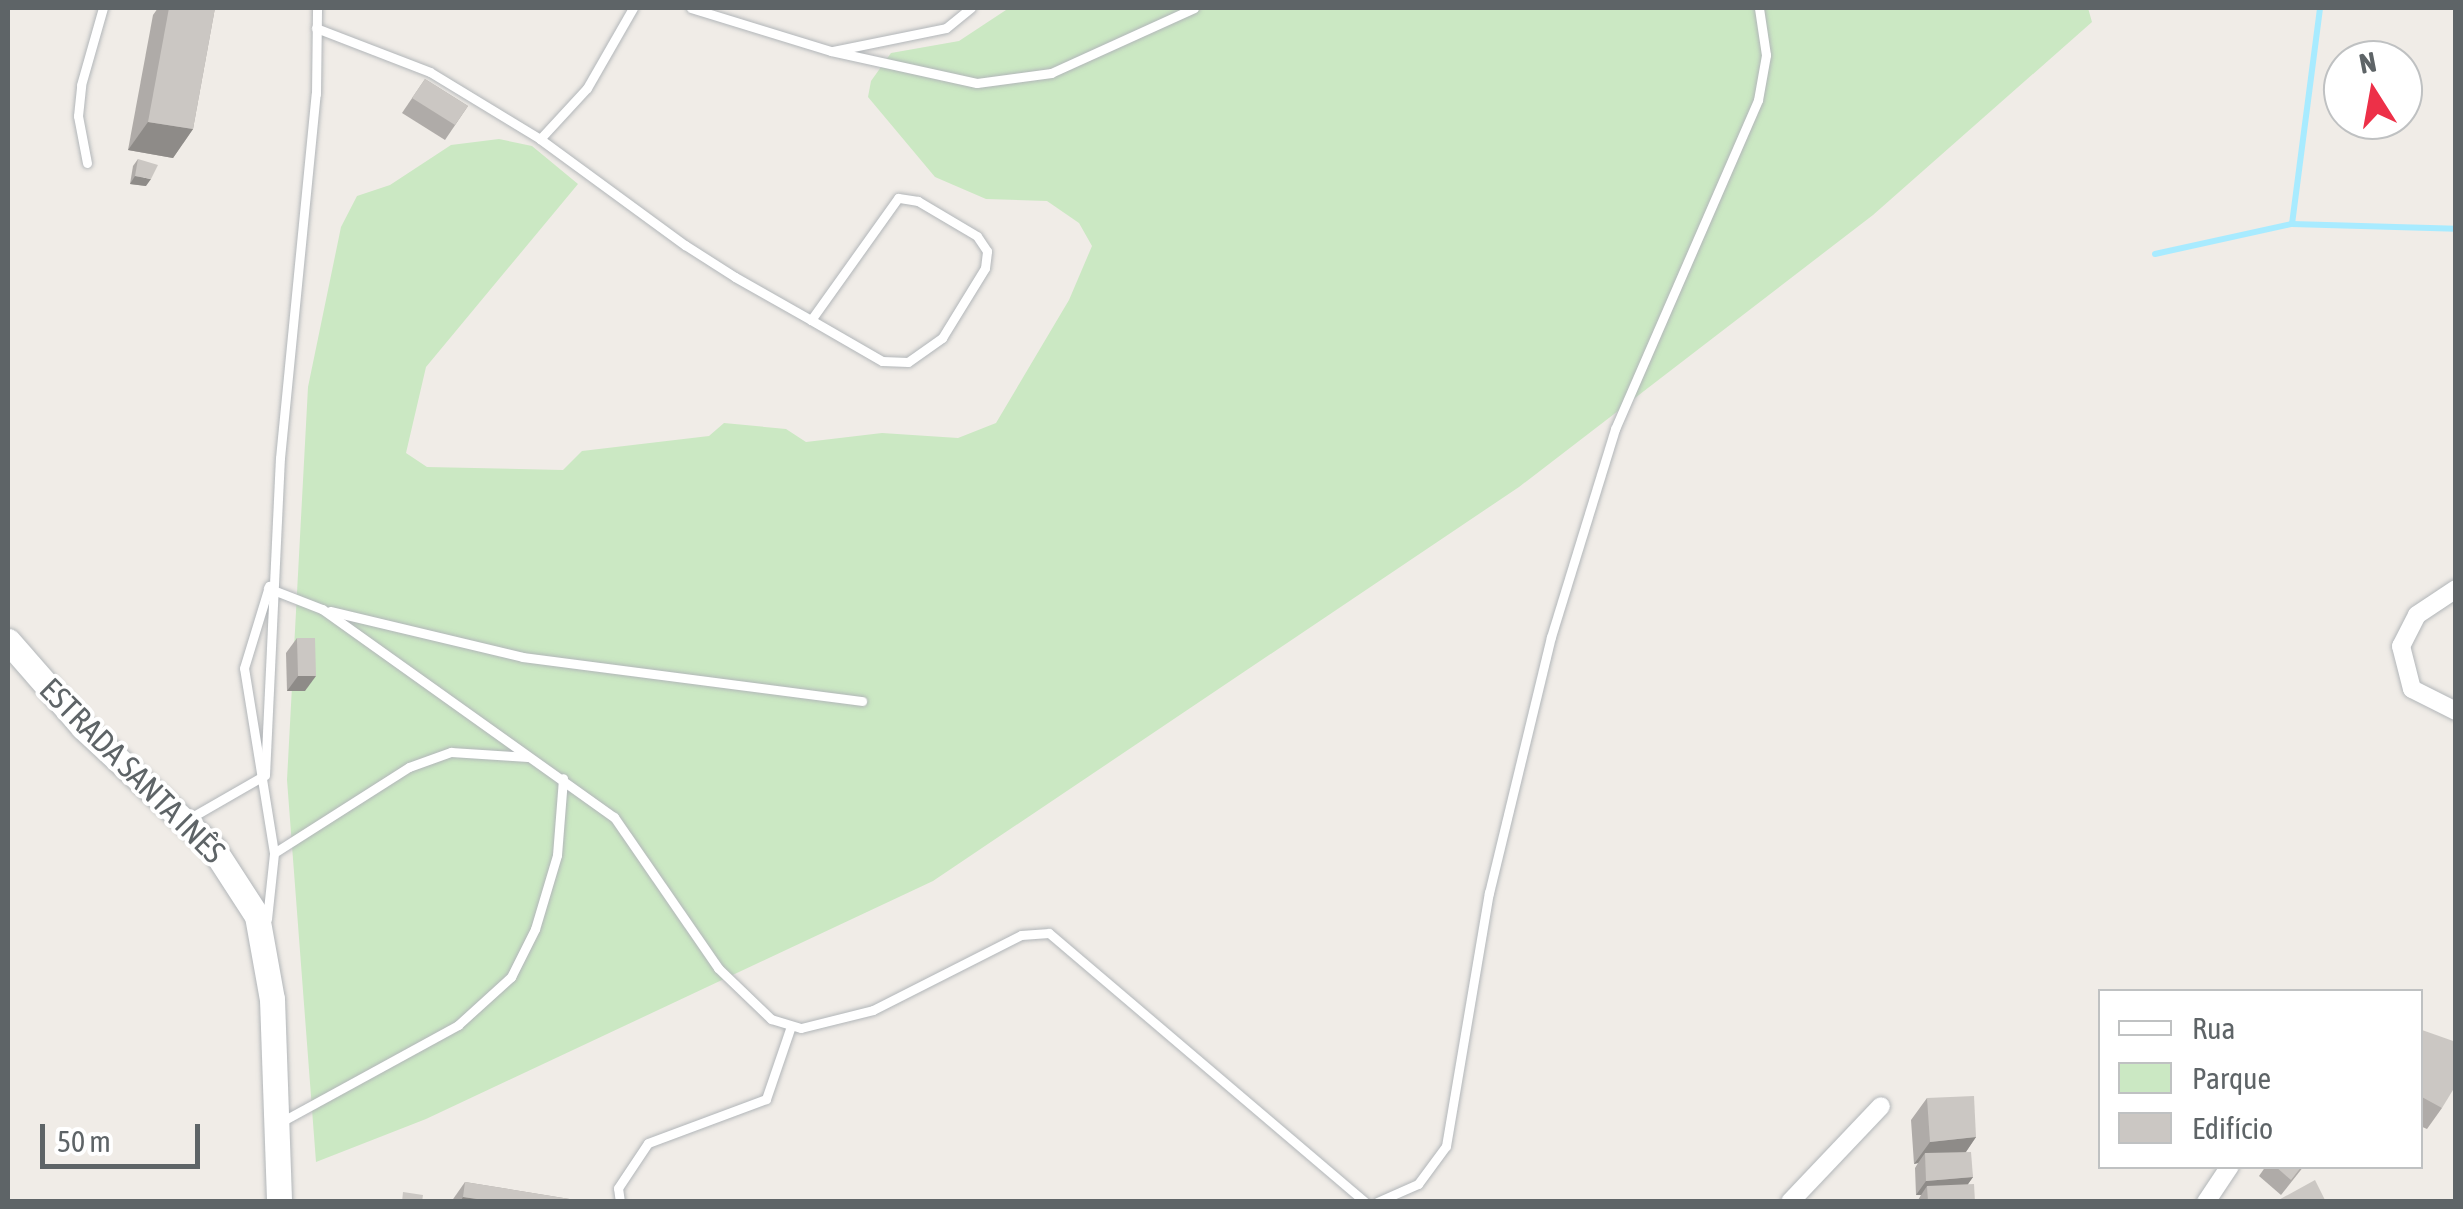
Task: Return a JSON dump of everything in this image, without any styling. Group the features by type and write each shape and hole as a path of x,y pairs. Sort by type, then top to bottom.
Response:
{"main road":[{"name":"ESTRADA SANTA INÊS","path":"8,641 83,727 184,821 231,871 265,941 280,1202"}],"street":[{"path":"2456,589 2418,615 2401,646 2412,689 2456,712"},
{"path":"1796,1198 1881,1106"},
{"path":"2206,1202 2228,1169"}],"lane":[{"path":"88,163 78,116 81,84 103,8"},
{"path":"265,775 271,586 316,94 317,8"},
{"path":"540,139 586,88 633,8"},
{"path":"691,8 831,52 941,78 1016,81 1051,73 1194,8"},
{"path":"831,52 946,28 971,8"},
{"path":"1377,1202 1418,1184 1446,1146 1489,893 1551,637 1615,429 1758,100 1766,56 1758,8"},
{"path":"316,28 430,72 540,139 686,246 811,320 882,362 908,362 942,338 985,268 988,251 962,227 918,201 898,198 811,320"},
{"path":"271,586 322,609 523,657 862,701"},
{"path":"265,941 274,853 265,775 244,668 271,586"},
{"path":"322,609 614,817 746,1001 792,1026 873,1010 1021,935 1049,933 1365,1202"},
{"path":"274,853 423,762 450,752 530,757"},
{"path":"184,821 226,803 265,775"},
{"path":"277,1124 458,1025 488,1004 511,976 535,929 557,855 563,778"},
{"path":"620,1202 618,1188 648,1143 766,1098 792,1026"}],"green space":[{"path":"1009,8 2088,8 2092,22 1873,215 1519,487 933,881 426,1119 316,1162 287,780 308,387 341,227 357,196 390,185 451,145 499,139 532,146 578,184 426,367 406,453 427,467 563,470 582,451 709,436 724,423 786,429 806,442 882,433 958,438 996,423 1069,300 1092,246 1079,223 1047,201 986,199 935,177 868,97 871,81 891,53 959,41"}],"building":[{"path":"169,8 215,8 193,129 148,122"},
{"path":"425,79 468,106 455,125 412,98"},
{"path":"138,159 158,165 151,179 135,176"},
{"path":"297,638 315,638 316,676 298,676"},
{"path":"2423,1030 2456,1042 2456,1085 2442,1108 2423,1098"},
{"path":"1974,1096 1976,1137 1930,1142 1927,1098"},
{"path":"1971,1152 1973,1177 1926,1181 1925,1153"},
{"path":"2278,1169 2300,1169 2291,1180"},
{"path":"2315,1180 2326,1202 2275,1202"},
{"path":"465,1182 588,1202 483,1202 463,1197"},
{"path":"1974,1184 1975,1202 1928,1202 1927,1186"},
{"path":"403,1192 423,1195 422,1202 402,1202"}],"waterway":[{"path":"2292,224 2320,8"},
{"path":"2155,254 2292,224 2456,229"}]}
